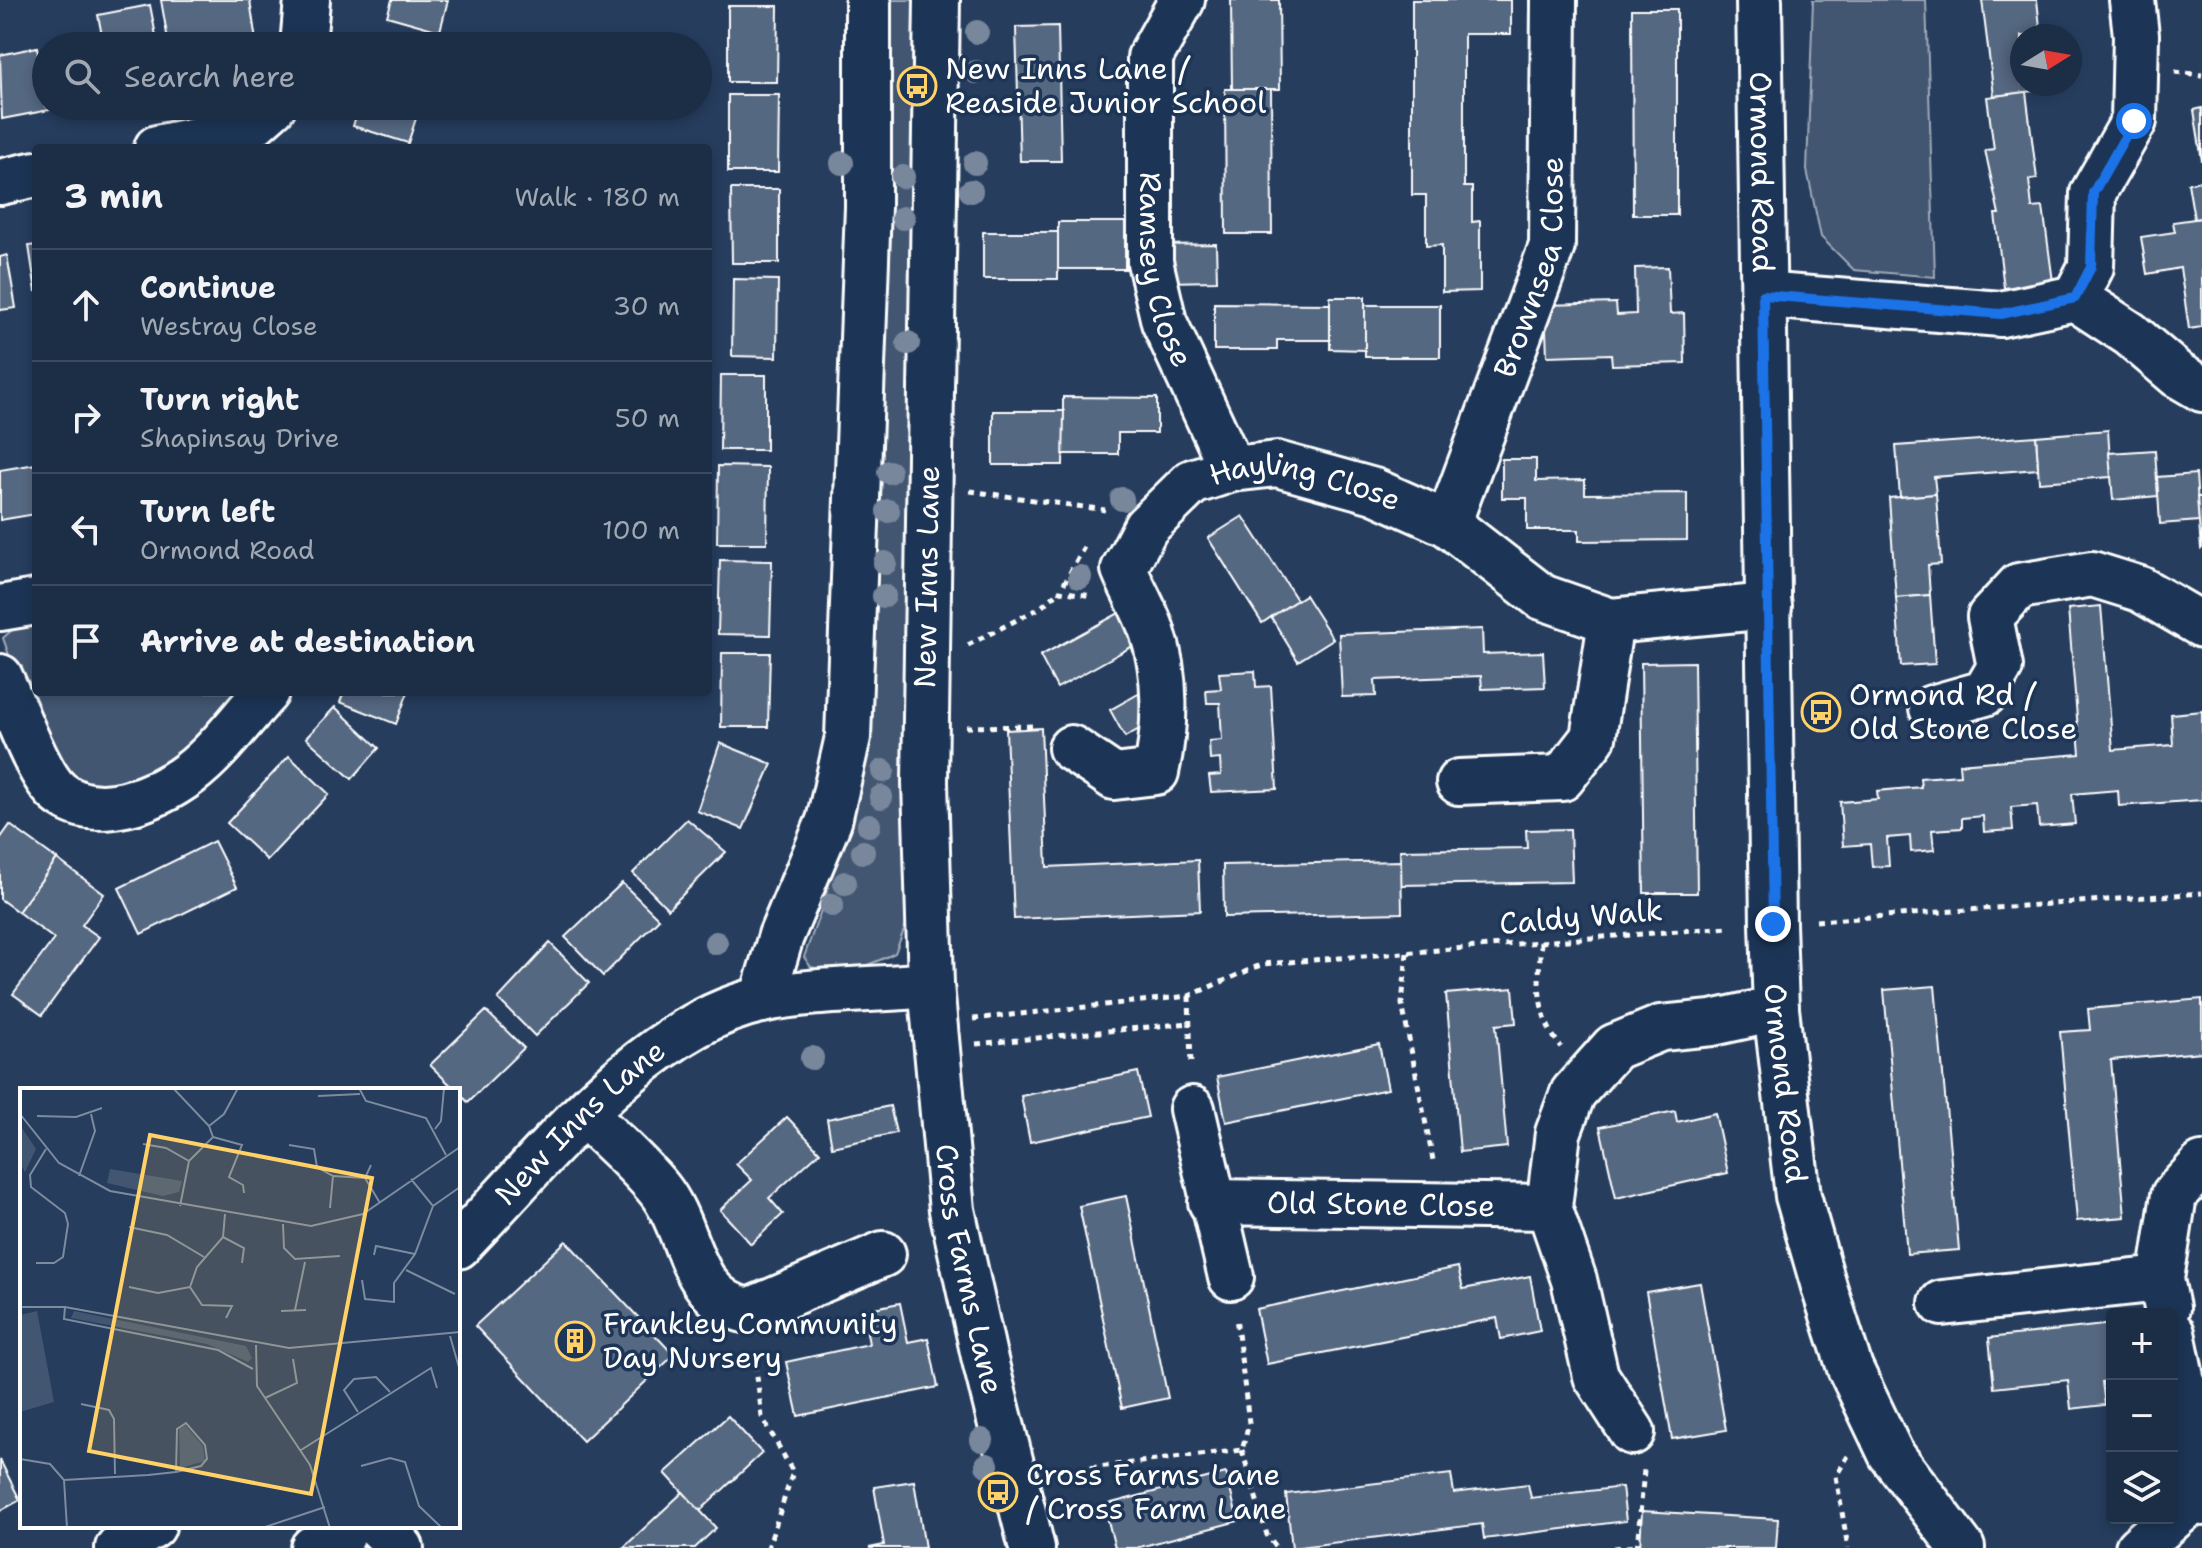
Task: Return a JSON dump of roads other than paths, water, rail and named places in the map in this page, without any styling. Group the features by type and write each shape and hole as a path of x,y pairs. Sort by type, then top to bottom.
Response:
{"street":[{"path":"304,32 307,0"},
{"path":"762,1000 781,936 829,821 848,737 868,207 868,0"},
{"name":"New Inns Lane","path":"460,1244 585,1115 657,1048 698,1022 762,1000 931,985 925,767 937,0"},
{"name":"Ramsey Close","path":"1182,0 1150,57 1150,262 1164,322 1232,469"},
{"name":"Brownsea Close","path":"1448,524 1552,246 1554,0"},
{"name":"Ormond Road","path":"1759,0 1773,924 1776,1009 1798,1196 1850,1368 1891,1454 1962,1548"},
{"path":"2075,298 2091,267 2093,193 2134,121 2136,35 2132,0"},
{"path":"176,144 247,129 257,120"},
{"path":"0,182 32,175"},
{"path":"1763,295 2001,314 2075,298 2130,334 2178,375 2202,389"},
{"name":"Hayling Close","path":"1071,748 1114,777 1156,772 1163,739 1162,686 1153,632 1124,569 1146,527 1192,482 1232,469 1277,464 1374,491 1448,524 1542,597 1611,621 1769,606"},
{"path":"1932,708 1985,693 2000,667 1990,617 2019,586 2092,574 2140,589 2202,625"},
{"path":"0,608 32,603"},
{"path":"1459,782 1562,778 1593,738 1611,621"},
{"path":"0,677 44,773 59,793 103,808 149,796 191,773 262,696"},
{"name":"Cross Farms Lane","path":"931,985 953,1025 952,1210 1032,1548"},
{"path":"1632,1432 1596,1376 1574,1280 1549,1207 1558,1133 1573,1093 1614,1047 1661,1028 1712,1023 1776,1009"},
{"path":"1192,1109 1211,1202 1231,1277"},
{"path":"585,1115 661,1191 710,1291 727,1307 749,1311 883,1254"},
{"path":"1942,1303 2164,1296 2174,1195 2202,1165"},
{"name":"Old Stone Close","path":"1211,1202 1549,1207"},
{"path":"2138,1548 2197,1502 2190,1421 2178,1362"},
{"path":"118,1548 150,1528"},
{"path":"313,1548 338,1543 346,1528"},
{"path":"381,1528 401,1548"}],"place":[{"name":"New Inns Lane / Reaside Junior School","path":"917,86"},
{"name":"Ormond Rd / Old Stone Close","path":"1821,712"},
{"name":"Frankley Community Day Nursery","path":"575,1341"},
{"name":"Cross Farms Lane / Cross Farm Lane","path":"998,1492"}]}
